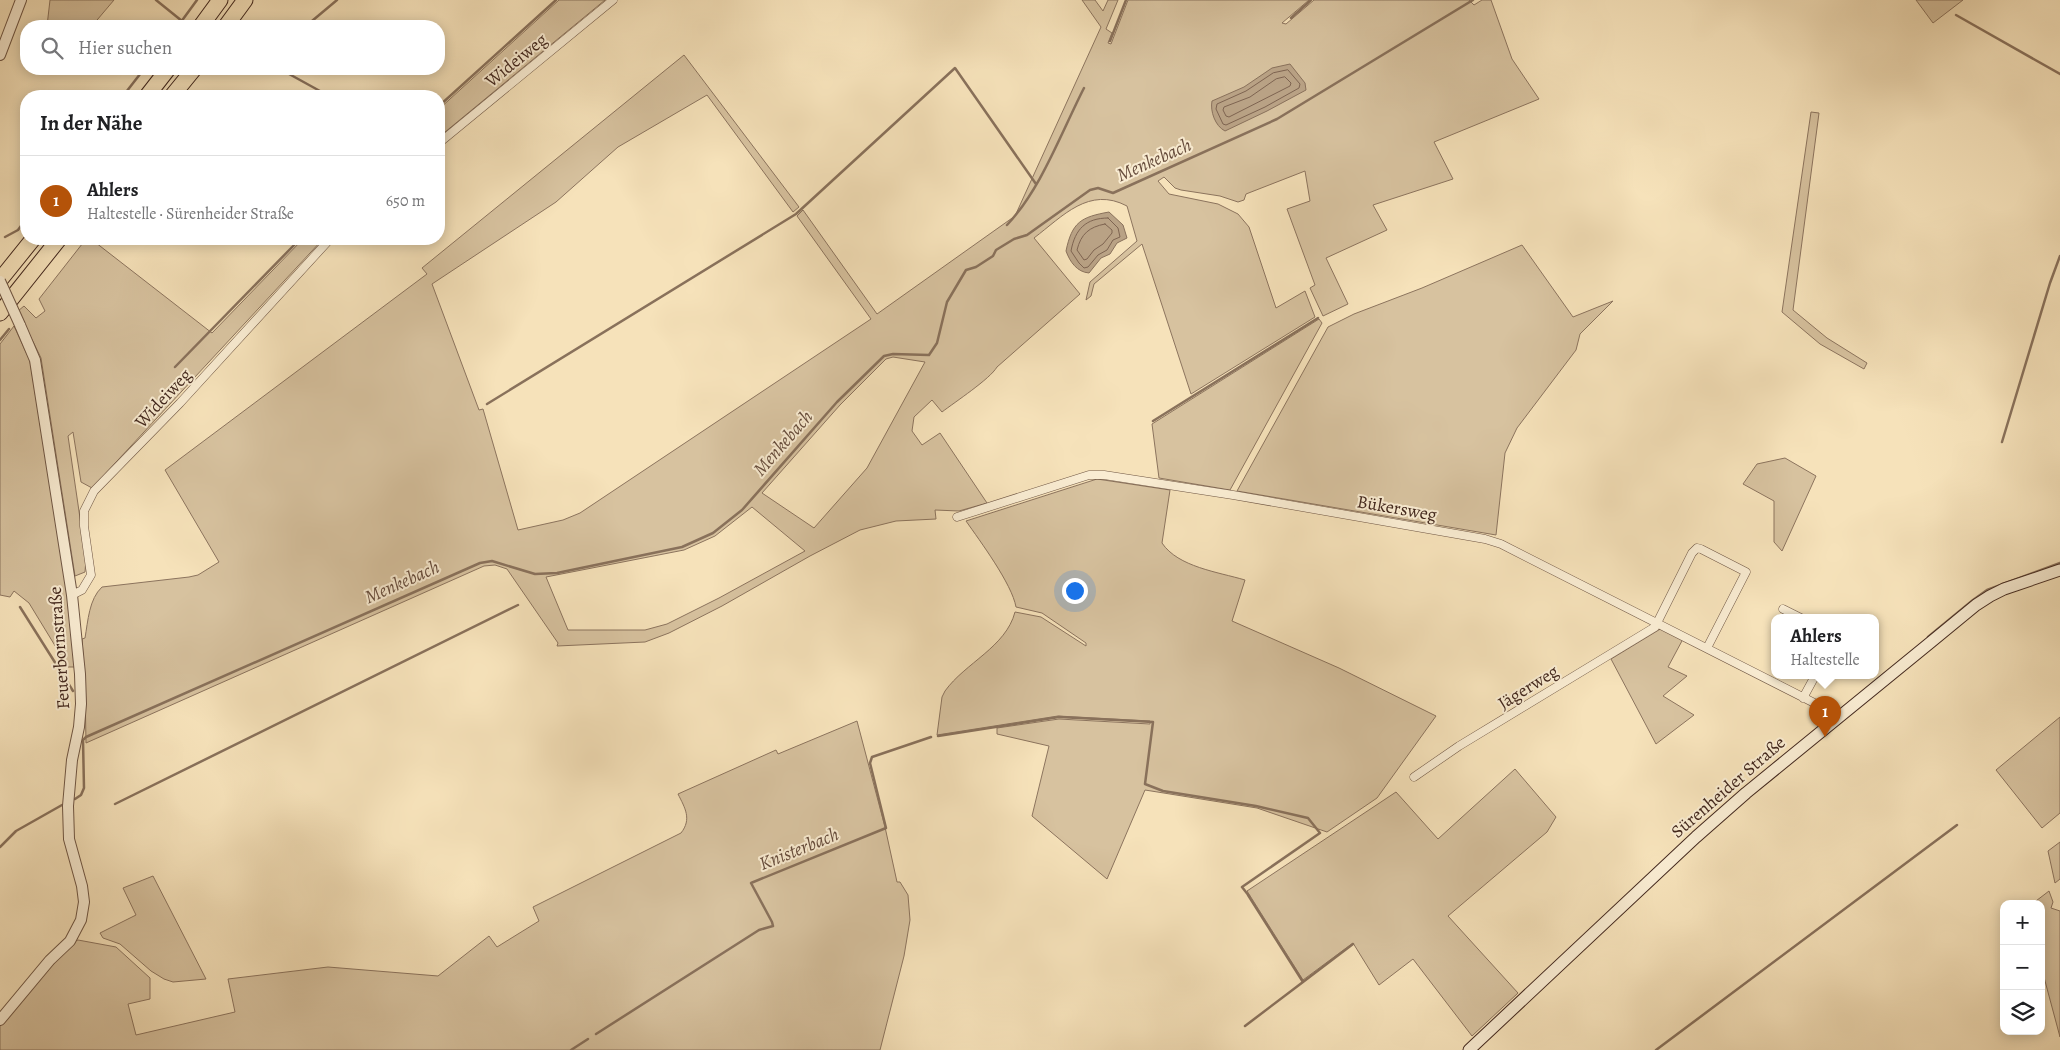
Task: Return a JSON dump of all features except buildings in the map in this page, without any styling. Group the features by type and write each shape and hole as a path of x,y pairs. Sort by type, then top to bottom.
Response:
{"highway":[{"path":"205,20 220,0"},
{"path":"230,20 245,0"},
{"path":"152,90 163,75"},
{"path":"177,90 189,75"},
{"path":"0,280 28,245"},
{"path":"0,313 54,245"}],"main road":[{"name":"Sürenheider Straße","path":"1469,1050 1696,837 1746,793 1976,605 2004,589 2060,570"}],"street":[{"path":"0,55 21,0"},
{"name":"Wideiweg","path":"445,138 613,0"},
{"name":"Wideiweg","path":"72,594 82,590 91,575 84,526 84,511 94,491 180,403 325,245"},
{"name":"Feuerbornstraße","path":"0,280 35,360 72,594 81,704 69,783 69,839 82,886 84,908 81,920 70,941 50,960 0,1020"},
{"name":"Bükersweg","path":"957,517 1089,475 1115,476 1486,540 1501,544 1657,622 1832,712 1838,718"},
{"path":"1657,622 1692,552 1696,548 1746,572 1707,648"},
{"path":"1783,609 1793,614"},
{"name":"Jägerweg","path":"1414,777 1459,746 1655,626 1657,622"},
{"path":"1803,698 1813,679"}],"shaded area":[{"path":"50,0 114,0 97,20 48,20"},
{"path":"559,0 605,0 445,132 445,104"},
{"path":"1082,0 1095,0 1103,11 1108,0 1118,0 1106,29 1112,33 1108,43 1111,44 1128,0 1309,0 1282,23 1286,24 1314,0 1469,0 1474,5 1482,0 1491,0 1512,59 1539,99 1434,142 1453,179 1373,205 1387,230 1326,258 1348,304 1323,316 1310,288 1315,285 1287,209 1310,201 1305,171 1246,194 1244,200 1238,202 1220,196 1175,188 1164,177 1158,181 1169,194 1218,204 1238,214 1249,227 1276,308 1305,291 1315,317 1191,394 1142,244 1094,284 1091,296 1086,300 1090,282 1137,241 1127,206 1101,199 1077,206 1066,213 1034,238 1080,294 972,390 942,412 932,400 914,417 912,431 922,445 940,433 987,503 959,511 935,510 936,519 896,521 860,530 722,606 669,633 645,642 557,646 558,643 507,569 495,565 484,566 86,743 82,639 85,638 90,611 98,592 102,587 198,575 219,562 165,470 427,274 422,268 684,55 799,207 793,212 707,95 618,147 556,202 432,284 479,410 483,409 518,530 563,520 580,513 871,319 797,216 803,210 877,314 1015,216 1101,27","holes":["893,357 925,362 867,468 814,528 762,493 840,405 886,359","752,507 805,551 667,624 645,630 568,630 546,577 684,550 715,536"]},
{"path":"1916,0 1963,0 1933,23"},
{"path":"1811,112 1819,113 1793,310 1827,338 1867,363 1864,369 1820,344 1782,312"},
{"path":"81,245 99,245 212,333 297,245 317,245 92,488 81,482 73,432 68,436 86,559 85,572 75,576 41,358 18,311 24,306 36,318 45,311 39,299"},
{"path":"1522,245 1573,317 1613,301 1580,334 1576,350 1517,428 1505,453 1496,535 1237,491 1328,327 1354,314 1422,288"},
{"path":"1319,319 1322,323 1230,490 1159,478 1152,424"},
{"path":"14,326 30,361 65,579 75,667 68,667 29,603 14,591 10,597 0,595 0,344"},
{"path":"1785,458 1816,476 1782,551 1774,542 1774,501 1743,484 1757,464"},
{"path":"1097,479 1170,490 1162,543 1178,558 1199,568 1245,580 1232,621 1339,668 1436,716 1377,798 1327,832 1257,808 1145,790 1107,879 1032,816 1049,746 997,734 997,728 1059,719 1150,724 1150,721 1058,716 937,735 942,697 945,691 953,681 1003,635 1015,612 1041,617 1086,646 1086,643 1042,613 1016,607 1002,575 966,521"},
{"path":"1662,628 1683,639 1668,667 1687,676 1663,696 1694,715 1656,744 1611,659"},
{"path":"2060,717 2060,813 2042,828 1996,770"},
{"path":"857,721 885,827 897,882 900,882 908,895 910,920 904,956 880,1050 0,1050 0,1024 73,942 78,940 116,947 150,978 150,999 128,1004 136,1035 235,1012 228,979 328,967 438,976 489,936 497,947 539,921 533,907 681,833 687,818 678,794 776,750 778,754"},
{"path":"1515,769 1556,817 1547,832 1448,916 1518,993 1472,1036 1413,959 1379,985 1353,943 1303,980 1247,891 1396,792 1438,839"},
{"path":"2060,842 2060,879 2055,883 2048,851"},
{"path":"153,876 206,979 173,982 164,979 151,971 120,944 103,938 100,933 136,915 123,888"},
{"path":"2049,891 2053,902 2051,908 2060,911 2060,1037 2045,981 2045,900 2037,900"}],"water":[{"path":"1290,64 1305,83 1306,90 1225,131 1218,126 1213,114 1212,101 1244,87 1272,68"},
{"path":"1109,212 1123,225 1127,238 1117,243 1110,254 1101,258 1089,273 1081,271 1072,263 1066,251 1071,233 1079,222 1091,216"}],"waterway":[{"path":"156,0 181,20"},
{"path":"182,20 197,0"},
{"path":"313,20 337,0"},
{"path":"445,101 556,0"},
{"path":"1110,41 1126,0"},
{"path":"1291,18 1311,0"},
{"name":"Menkebach","path":"75,799 81,795 84,788 83,740 86,737 480,563 492,561 535,574 557,573 682,547 713,533 742,510 837,402 884,356 893,354 929,355 937,343 947,302 966,270 976,267 993,256 996,250 1014,239 1027,235 1090,190 1098,188 1113,193 1277,119 1473,0"},
{"path":"1956,15 2060,74"},
{"path":"487,404 796,214 955,68 1036,184"},
{"path":"128,90 139,75"},
{"path":"291,75 318,90"},
{"path":"1007,225 1019,211 1040,178 1084,88"},
{"path":"5,237 20,227"},
{"path":"175,367 294,245"},
{"path":"2002,442 2050,283 2060,256"},
{"path":"1153,421 1318,318"},
{"path":"0,340 9,329"},
{"path":"1928,637 1987,590 2060,563"},
{"path":"115,804 518,605"},
{"path":"20,607 73,691"},
{"path":"938,736 1059,717 1153,722 1145,784 1163,791 1256,806 1308,818 1320,833 1242,887 1249,896"},
{"name":"Knisterbach","path":"596,1034 759,930 773,926 751,883 886,828 870,763 872,757 931,737"},
{"name":"Menkebach","path":"0,847 16,831 62,805"},
{"path":"1656,1050 1957,825"},
{"path":"1245,1026 1303,982 1248,895"},
{"path":"1303,982 1353,944"},
{"name":"Knisterbach","path":"571,1050 588,1039"}],"place":[{"name":"Ahlers","path":"1825,737"}]}
